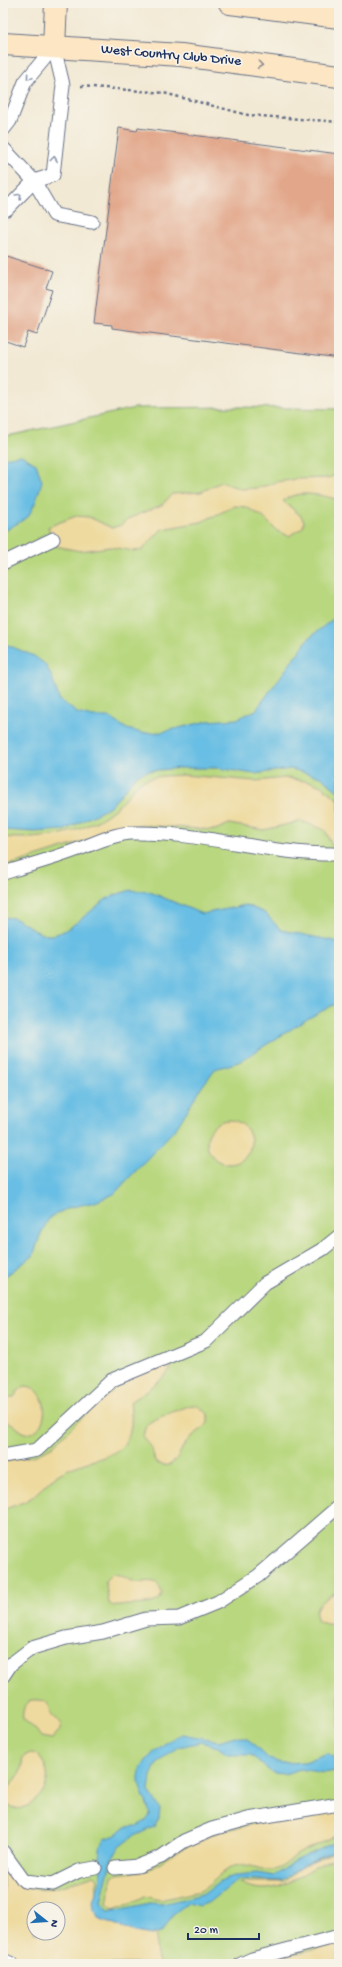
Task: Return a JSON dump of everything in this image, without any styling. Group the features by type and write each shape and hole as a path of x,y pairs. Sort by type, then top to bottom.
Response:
{"street":[{"path":"54,47 56,3"},
{"path":"230,3 339,17"},
{"name":"West Country Club Drive","path":"3,44 181,55 339,76"}],"lane":[{"path":"3,130 10,121 25,82 54,47"},
{"path":"3,208 7,209 34,181 53,175 63,85 54,47"},
{"path":"3,148 34,181 54,214 92,222"},
{"path":"3,563 53,539"},
{"path":"3,873 56,857 114,835 130,833 198,836 307,854 333,854"},
{"path":"3,1456 37,1450 112,1380 206,1341 265,1283 323,1249 339,1236"},
{"path":"3,1676 11,1664 32,1648 66,1638 103,1632 146,1619 179,1618 218,1602 258,1576 339,1506"},
{"path":"115,1868 138,1866 161,1857 184,1841 212,1829 248,1818 339,1804"},
{"path":"3,1852 24,1881 53,1884 79,1871 95,1868"},
{"path":"241,1964 252,1958 339,1936"},
{"path":"3,1960 12,1964"}],"path":[{"path":"77,86 164,93 248,115 339,122"}],"green space":[{"path":"236,407 339,409 339,1964 3,1964 3,437 135,408"}],"sand":[{"path":"339,473 339,500 325,496 302,494 288,497 283,501 300,515 304,521 303,527 289,536 277,531 263,517 246,507 235,506 201,522 162,529 142,550 134,551 110,547 80,551 55,546 48,527 76,516 89,517 112,528 121,525 130,518 162,505 172,494 201,492 221,482 241,489 258,488 277,482 298,479 329,478"},
{"path":"184,775 255,781 286,778 311,782 321,786 339,800 339,847 332,846 325,830 301,821 264,830 229,824 215,830 141,825 121,827 92,839 3,867 3,837 33,838 64,834 79,829 106,816 141,782 156,777"},
{"path":"225,1120 233,1120 238,1121 245,1126 250,1133 250,1151 245,1158 238,1163 225,1164 217,1161 210,1154 207,1146 207,1138 210,1130 217,1123"},
{"path":"172,1362 167,1373 161,1379 130,1402 131,1422 128,1437 122,1446 113,1453 59,1474 26,1501 3,1510 3,1462 36,1455 53,1446 77,1422 118,1386 145,1369"},
{"path":"25,1386 33,1388 39,1393 43,1400 44,1408 44,1417 41,1424 37,1430 30,1433 23,1432 11,1423 3,1421 3,1398 14,1397 18,1391"},
{"path":"193,1405 198,1406 208,1414 208,1423 189,1439 173,1463 163,1465 155,1462 152,1449 143,1437 145,1429 149,1423 177,1410"},
{"path":"112,1574 119,1575 136,1582 151,1581 157,1583 161,1591 159,1600 148,1604 113,1606 109,1603 105,1581"},
{"path":"339,1589 339,1625 326,1624 318,1621 316,1610 318,1606 321,1602"},
{"path":"31,1700 40,1700 47,1703 51,1714 61,1723 60,1730 52,1739 41,1737 36,1730 23,1719 24,1708"},
{"path":"30,1753 36,1754 46,1767 47,1780 43,1792 35,1801 25,1807 16,1809 9,1805 7,1792 20,1772 23,1757"},
{"path":"339,1808 339,1833 298,1854 276,1870 238,1865 227,1870 210,1885 200,1891 160,1900 145,1896 129,1904 113,1909 107,1904 112,1877 117,1874 148,1870 179,1850 216,1833 248,1825"},
{"path":"339,1851 339,1858 317,1866 288,1883 277,1887 266,1889 254,1888 240,1882 284,1882 303,1866"},
{"path":"3,1865 22,1885 40,1889 59,1887 95,1875 98,1879 96,1890 96,1909 157,1931 156,1944 160,1964 25,1964 3,1951"},
{"path":"339,1943 339,1964 250,1964"}],"water":[{"path":"21,455 36,464 42,481 36,501 28,517 3,532 3,458"},
{"path":"339,614 339,792 321,777 291,769 254,774 218,768 182,768 147,771 137,775 110,807 65,830 35,832 3,830 3,643 34,656 45,664 52,677 59,699 77,713 93,717 109,717 127,729 143,733 162,732 208,721 237,719 256,710 309,638"},
{"path":"131,890 150,892 202,914 246,905 265,913 281,930 339,942 339,1002 309,1018 239,1062 215,1069 201,1088 177,1127 114,1194 95,1202 68,1208 50,1217 41,1233 33,1256 3,1278 3,918 21,921 42,934 55,934 70,927 108,898"},
{"path":"182,1734 219,1741 235,1736 248,1739 269,1759 281,1763 305,1762 327,1753 339,1760 339,1774 335,1771 324,1773 300,1769 284,1774 272,1773 251,1755 227,1755 218,1747 201,1742 179,1747 157,1763 151,1776 149,1791 160,1808 159,1818 154,1827 134,1836 120,1847 112,1858 101,1902 109,1912 149,1903 162,1904 205,1893 222,1880 237,1875 257,1873 274,1876 297,1860 331,1844 339,1838 339,1849 302,1866 282,1881 239,1879 210,1902 199,1906 188,1903 173,1914 163,1931 153,1935 135,1932 101,1919 94,1910 93,1901 101,1878 100,1848 104,1839 116,1835 125,1827 137,1826 146,1821 150,1815 140,1785 140,1773 143,1766 154,1752 161,1746"}],"building":[{"path":"119,128 137,131 138,128 339,154 339,358 112,328 112,325 94,323"},
{"path":"3,255 52,271 46,288 52,290 37,335 28,332 23,347 3,340"}]}
